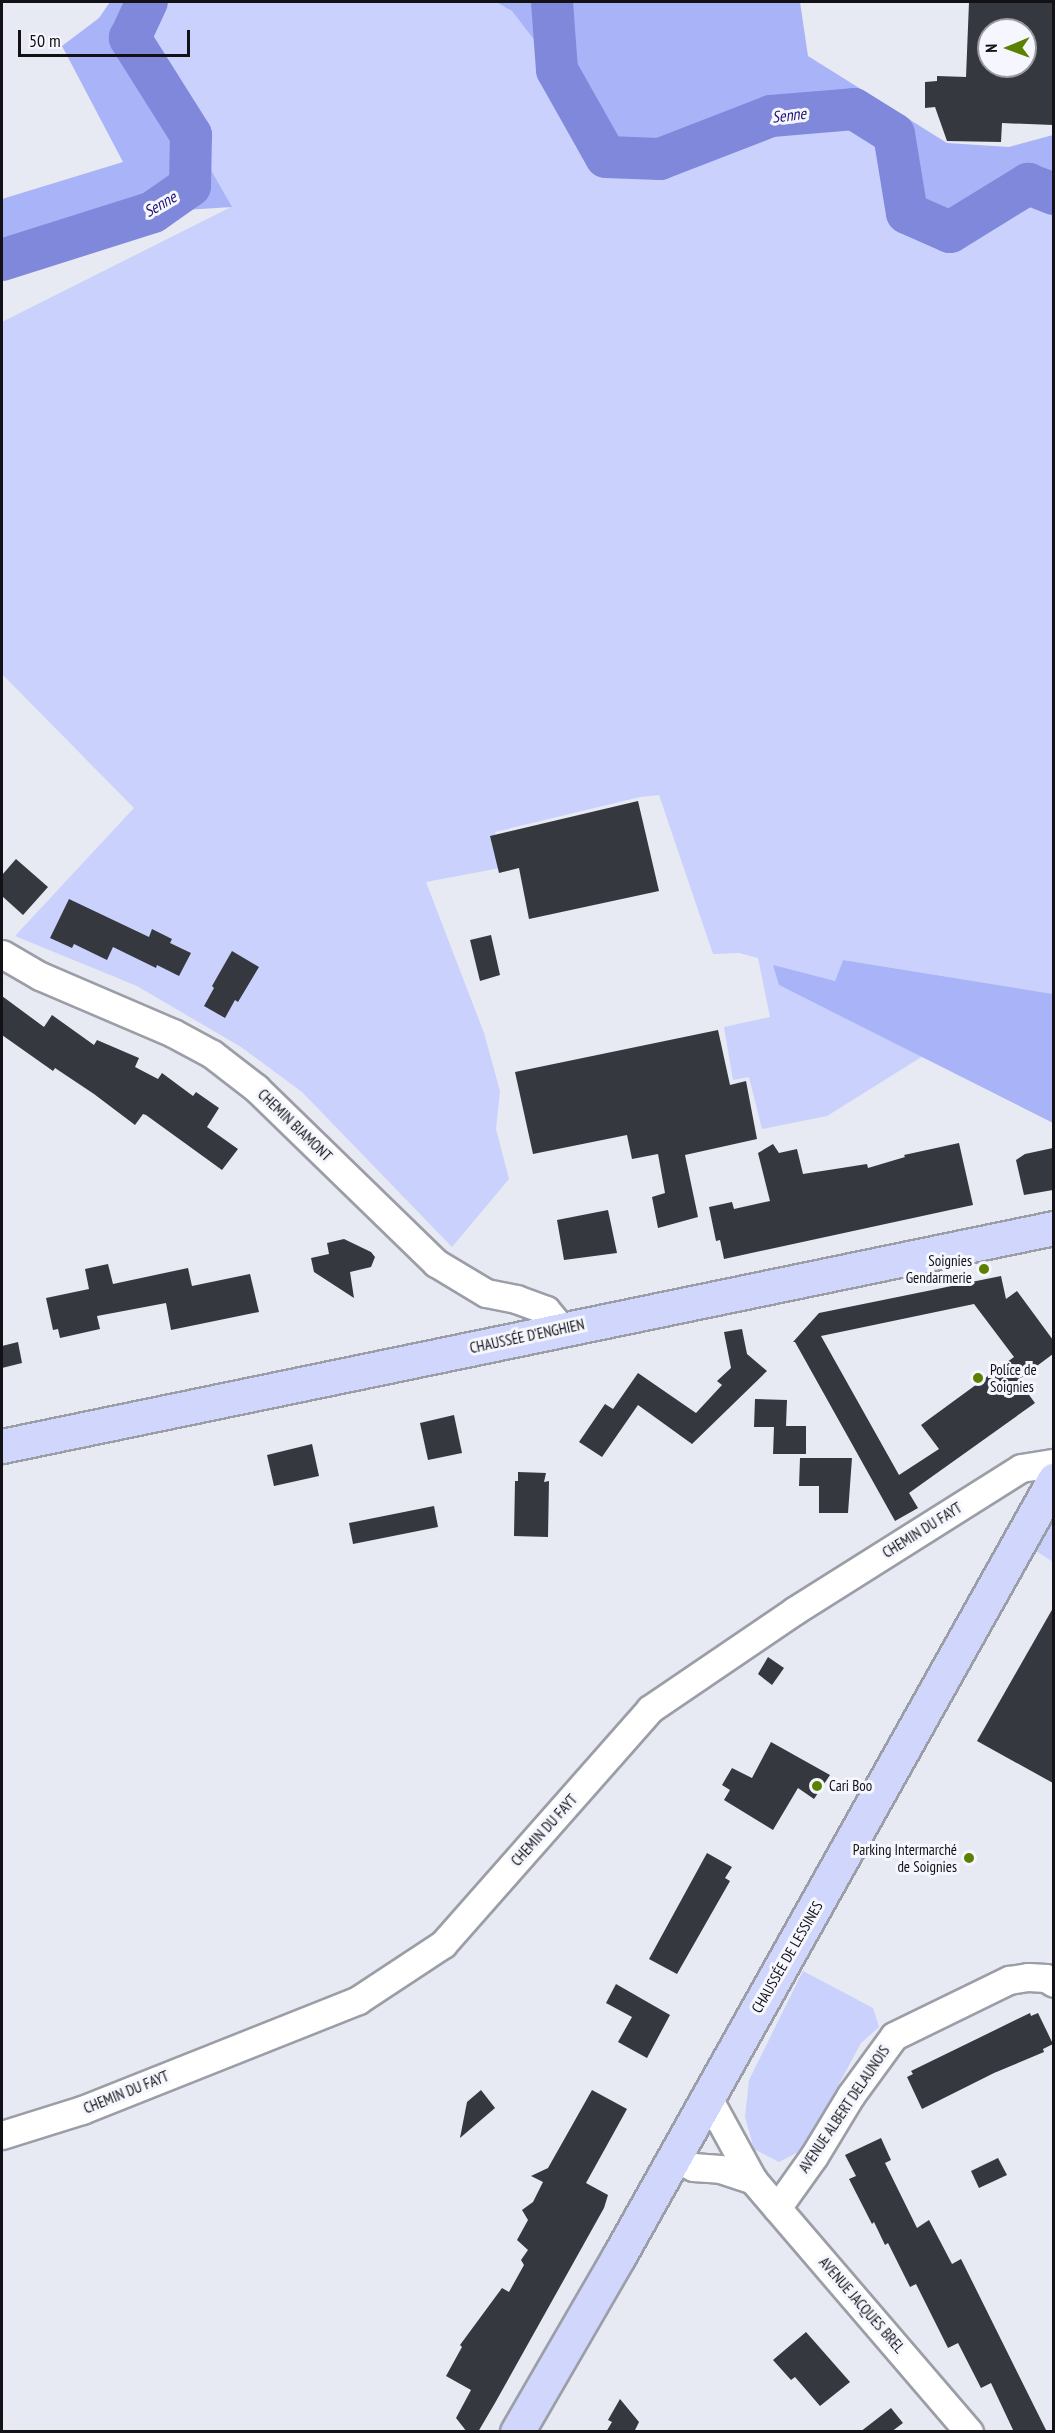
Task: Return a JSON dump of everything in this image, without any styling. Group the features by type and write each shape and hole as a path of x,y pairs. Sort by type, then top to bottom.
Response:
{"main road":[{"name":"CHAUSSÉE D'ENGHIEN","path":"2,1446 562,1329 792,1284 1053,1228"},
{"name":"CHAUSSÉE DE LESSINES","path":"517,2432 856,1836 1053,1480"}],"street":[{"name":"CHEMIN BIAMONT","path":"2,954 40,976 173,1033 212,1054 256,1088 436,1263 486,1293 516,1299 546,1310 562,1329"},
{"name":"CHEMIN DU FAYT","path":"2,2135 82,2110 358,2000 442,1944 650,1710 794,1611 1021,1468 1053,1463"},
{"name":"AVENUE ALBERT DELAUNOIS","path":"777,2208 814,2156 850,2095 894,2036 1009,1980 1028,1977 1046,1978 1053,1983"},
{"name":"AVENUE JACQUES BREL","path":"707,2096 753,2180 969,2432"},
{"path":"674,2158 693,2167 720,2169 753,2180"}],"shaded area":[{"path":"110,2 147,2 130,38 191,135 232,207 153,212 2,260 2,199 123,162 62,46 99,18"},
{"path":"147,2 496,2 512,11 557,70 606,157 660,159 771,116 854,109 894,134 907,213 1028,184 1053,194 1053,994 843,960 835,981 779,985 923,1056 827,1116 762,1129 749,1077 733,1080 724,1027 770,1017 758,958 739,953 713,954 659,795 640,797 495,832 500,868 426,882 484,1033 500,1091 496,1129 509,1179 452,1247 302,1092 241,1047 137,986 15,936 134,808 2,674 2,322 231,207 191,135 130,38"},
{"path":"496,2 800,2 808,56 947,143 1009,147 1053,135 1053,194 1028,184 950,232 907,213 894,134 854,109 770,116 660,159 606,157 557,70 512,11"},
{"path":"843,960 1053,994 1053,1123 779,985 773,965 835,981"},
{"path":"1053,1518 1054,1561 1053,1562 1036,1551"},
{"path":"803,1971 873,2008 879,2027 861,2043 804,2149 779,2162 754,2149 745,2117 749,2080"}],"building":[{"path":"969,2 1053,2 1053,125 1002,123 1001,142 947,141 935,107 925,108 925,82 937,81 937,76 966,77"},
{"path":"638,801 659,891 529,919 519,868 499,873 490,836"},
{"path":"16,859 48,887 23,915 2,896 2,875"},
{"path":"69,899 149,937 152,929 172,939 170,943 191,953 179,976 157,965 156,968 113,947 107,960 74,944 72,948 50,938"},
{"path":"491,935 500,975 480,981 470,940"},
{"path":"232,951 259,967 238,1002 235,1000 225,1018 204,1006 214,988 212,986"},
{"path":"2,996 44,1027 52,1015 94,1045 97,1040 139,1058 135,1067 158,1079 162,1073 193,1096 196,1092 219,1108 207,1127 238,1149 222,1170 146,1115 143,1114 135,1125 94,1094 55,1068 53,1071 2,1035"},
{"path":"718,1030 730,1085 746,1081 757,1139 685,1155 698,1217 658,1228 652,1197 665,1193 658,1154 632,1159 627,1135 533,1154 515,1072"},
{"path":"959,1143 973,1205 724,1259 720,1240 716,1241 709,1207 732,1202 734,1209 770,1201 758,1153 773,1144 779,1153 797,1149 803,1174 867,1164 868,1168 905,1157 904,1155"},
{"path":"1053,1148 1053,1190 1024,1195 1016,1160 1025,1154"},
{"path":"608,1210 617,1253 564,1260 557,1220"},
{"path":"344,1239 371,1252 375,1257 371,1267 350,1272 354,1298 314,1272 311,1258 329,1254 327,1243"},
{"path":"108,1264 113,1284 188,1268 192,1286 250,1274 259,1312 171,1330 166,1303 97,1316 100,1329 60,1338 58,1329 53,1330 46,1298 89,1289 85,1269"},
{"path":"1001,1276 1006,1299 1017,1291 1053,1340 1053,1354 1018,1380 1035,1403 909,1493 918,1508 895,1521 793,1342 819,1313","holes":["974,1304 1014,1357 921,1425 939,1449 899,1475 821,1336"]},
{"path":"742,1329 747,1354 767,1371 692,1444 638,1405 602,1457 579,1442 605,1404 613,1409 638,1373 696,1413 722,1385 717,1381 731,1368 724,1332"},
{"path":"18,1342 22,1363 2,1368 2,1346"},
{"path":"755,1399 787,1400 786,1426 806,1426 806,1454 773,1454 774,1427 754,1427"},
{"path":"454,1415 462,1453 428,1460 420,1423"},
{"path":"312,1444 319,1476 274,1486 267,1455"},
{"path":"800,1458 852,1458 848,1513 819,1513 819,1486 799,1486"},
{"path":"518,1472 546,1473 544,1482 549,1481 548,1537 514,1536 515,1481 518,1481"},
{"path":"434,1506 438,1527 353,1544 349,1523"},
{"path":"1053,1608 1053,1783 977,1741"},
{"path":"768,1657 784,1668 772,1685 758,1674"},
{"path":"771,1742 830,1775 814,1799 798,1788 773,1830 724,1800 730,1790 722,1785 732,1768 752,1778"},
{"path":"707,1853 732,1867 725,1878 730,1881 677,1974 649,1959"},
{"path":"616,1984 670,2015 647,2058 618,2042 632,2017 606,2003"},
{"path":"1030,2013 1031,2016 1038,2013 1053,2044 1043,2049 1044,2052 994,2073 922,2109 907,2077 913,2074 911,2071"},
{"path":"481,2090 495,2108 460,2138 467,2102"},
{"path":"592,2090 627,2109 586,2183 608,2195 604,2208 478,2432 467,2432 456,2418 471,2390 446,2376 462,2347 460,2345 502,2288 509,2292 524,2265 521,2260 528,2250 517,2240 528,2220 522,2210 533,2202 543,2182 531,2176 548,2168"},
{"path":"881,2138 891,2160 885,2163 917,2228 929,2220 952,2264 961,2259 1047,2432 1014,2432 991,2383 981,2388 958,2343 948,2348 916,2284 910,2287 888,2243 885,2245 874,2222 872,2224 849,2179 856,2176 845,2155"},
{"path":"998,2158 1007,2175 979,2188 971,2171"},
{"path":"806,2332 850,2382 820,2406 795,2377 791,2380 773,2360"},
{"path":"620,2399 639,2422 634,2432 606,2432 612,2422 608,2420"},
{"path":"891,2408 903,2423 891,2432 860,2432"}],"waterway":[{"name":"Senne","path":"2,260 153,212 190,186 191,135 130,38 147,2"},
{"name":"Senne","path":"552,2 557,70 606,157 660,159 771,116 854,109 894,134 907,213 950,232 1028,184 1054,194"}],"place":[{"name":"Soignies Gendarmerie","path":"984,1269"},
{"name":"Police de Soignies","path":"978,1378"},
{"name":"Cari Boo","path":"817,1786"},
{"name":"Parking Intermarché de Soignies","path":"969,1858"}]}
